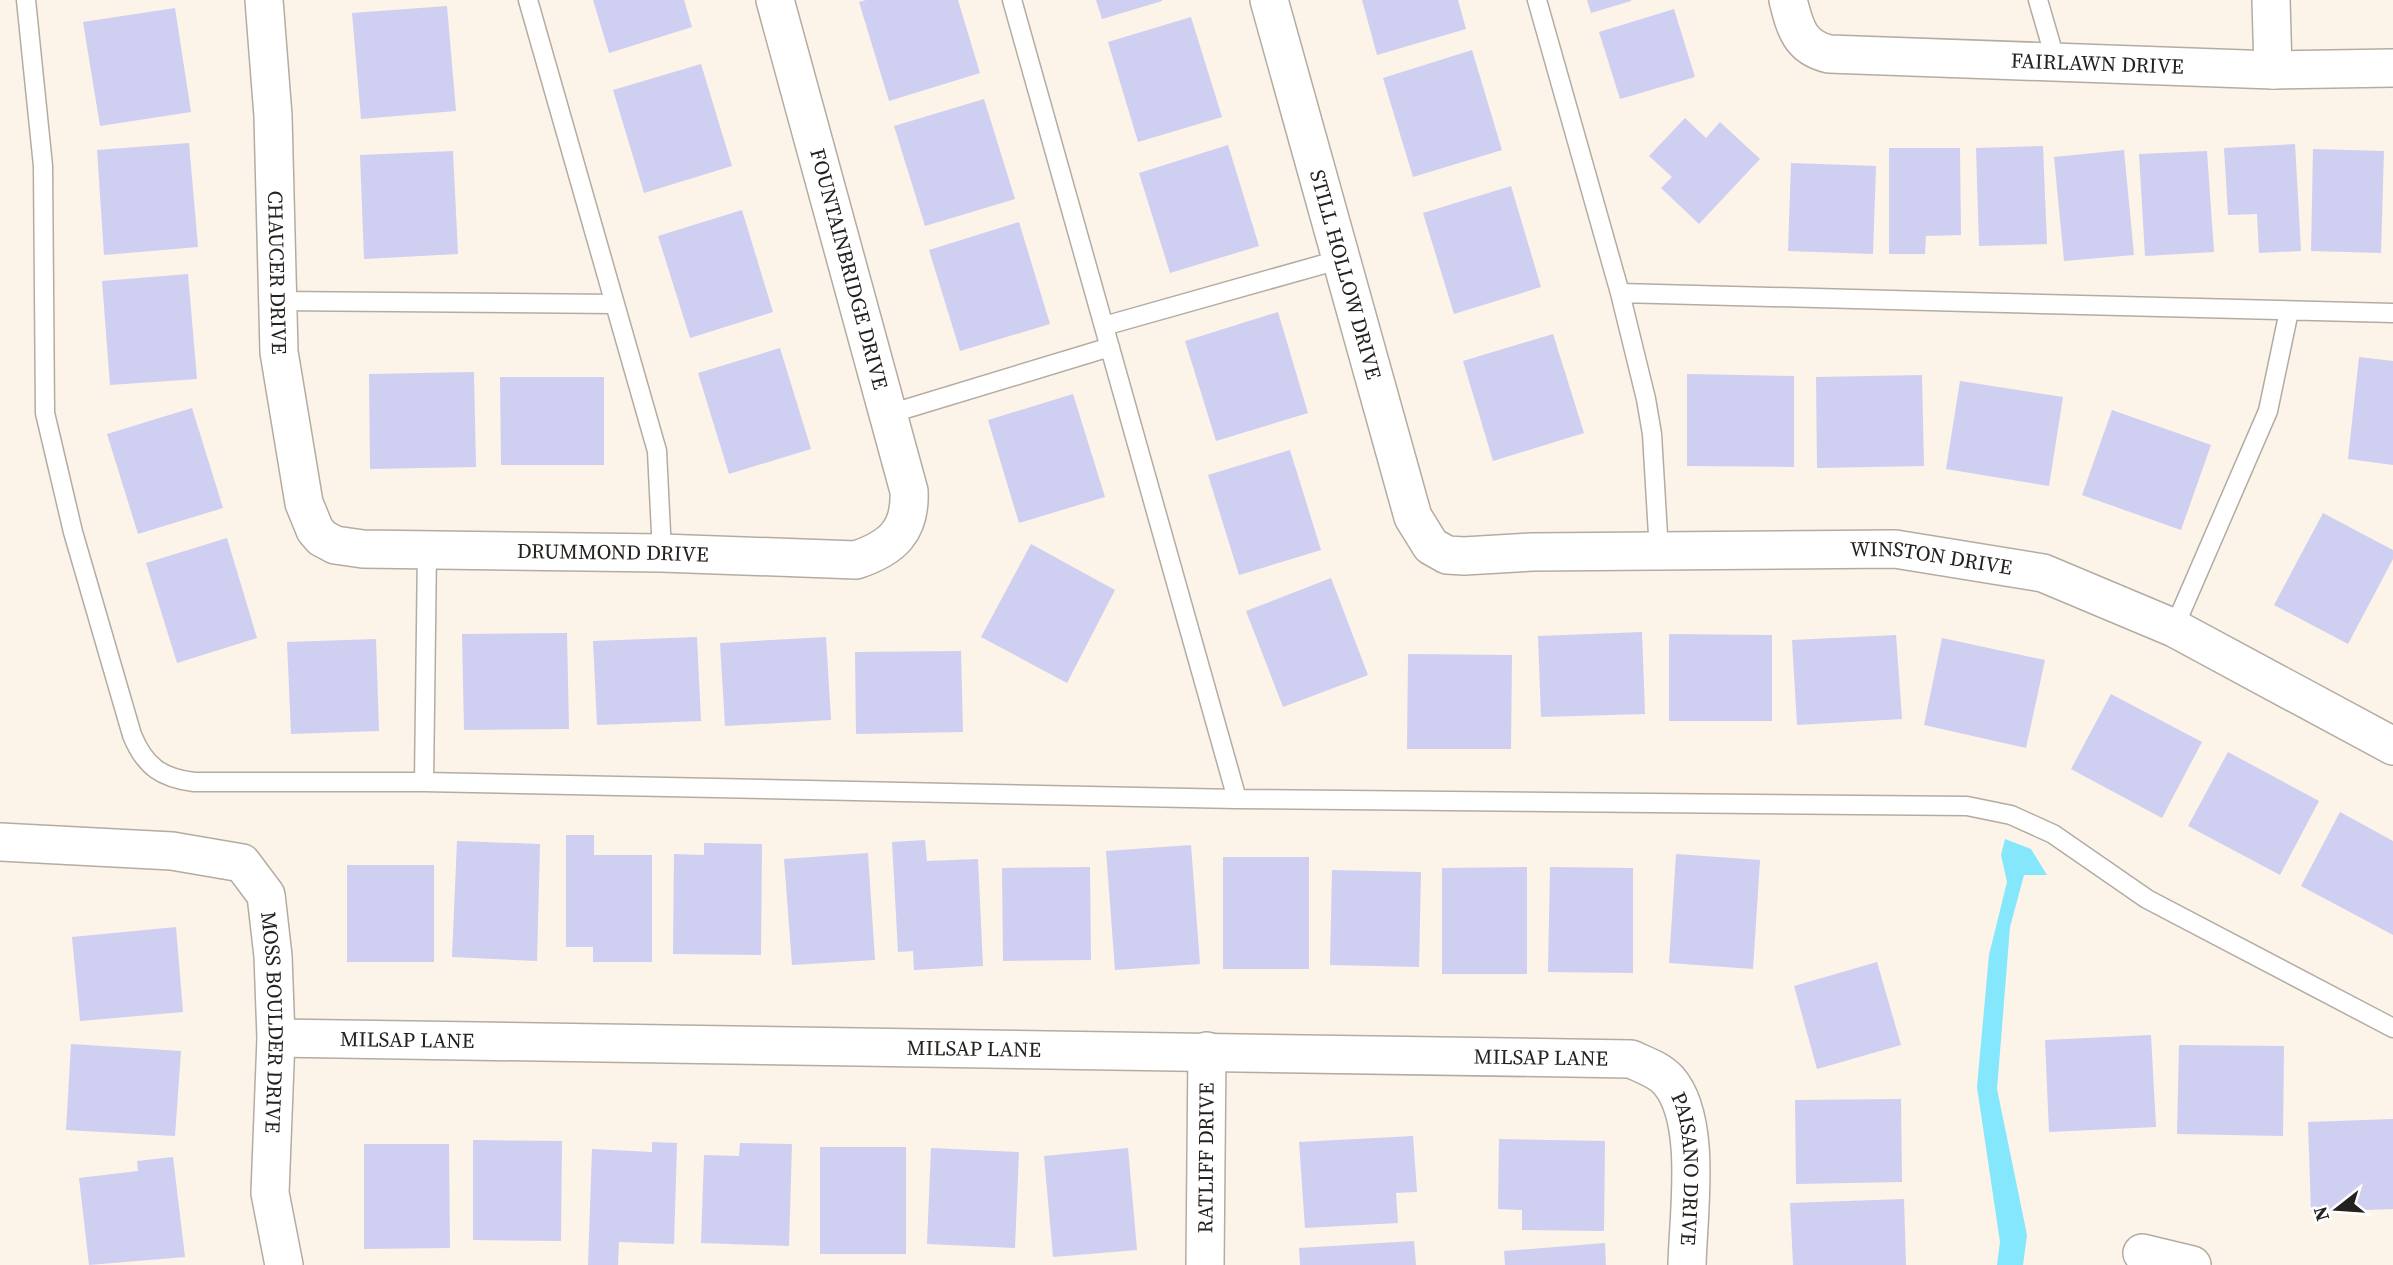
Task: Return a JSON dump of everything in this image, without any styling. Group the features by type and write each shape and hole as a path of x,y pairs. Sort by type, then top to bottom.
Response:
{"street":[{"name":"CHAUCER DRIVE","path":"264,0 273,116 279,352 304,503 315,530 322,538"},
{"name":"FOUNTAINBRIDGE DRIVE","path":"775,0 909,491 910,507 899,538"},
{"name":"STILL HOLLOW DRIVE","path":"1269,0 1413,517 1431,546"},
{"name":"FAIRLAWN DRIVE","path":"1788,0 1795,28 1805,44 1815,51 1829,54 2273,70 2393,68"},
{"path":"2271,0 2273,70"},
{"name":"DRUMMOND DRIVE","path":"322,538 335,545 363,549 663,553 856,560 884,549 899,538"},
{"name":"WINSTON DRIVE","path":"1431,546 1447,555 1464,556 1532,552 1895,550 2043,573 2174,628 2391,741"},
{"name":"MOSS BOULDER DRIVE","path":"0,842 172,850 242,863 266,894 273,956 276,1038 270,1193 284,1265"},
{"name":"MILSAP LANE","path":"276,1038 1631,1059 1667,1079"},
{"name":"RATLIFF DRIVE","path":"1205,1265 1208,1051"},
{"name":"PAISANO DRIVE","path":"1667,1079 1683,1102 1690,1130 1687,1265"},
{"path":"2142,1253 2191,1265"}],"lane":[{"path":"26,0 43,166 45,413 73,532 135,741 149,764 171,779 194,782 424,782 1237,799 1967,806 2011,816 2053,834 2147,899 2393,1028"},
{"path":"528,0 657,450 663,553"},
{"path":"1012,0 1237,799"},
{"path":"1537,0 1620,293 1652,434 1659,552"},
{"path":"2038,0 2056,62"},
{"path":"1104,326 1342,259"},
{"path":"1620,293 2393,313"},
{"path":"278,301 615,304"},
{"path":"2174,628 2268,411 2289,311"},
{"path":"888,414 1110,347"},
{"path":"424,782 427,550"}],"water":[{"path":"2005,839 2031,849 2047,875 2024,875 2010,927 1997,1089 2027,1235 2023,1265 1997,1265 2000,1242 1977,1087 1989,955 2007,882 2001,855"}],"building":[{"path":"593,0 684,0 692,27 609,53"},
{"path":"958,0 980,73 889,101 859,2"},
{"path":"1096,0 1162,0 1162,1 1102,19"},
{"path":"1362,0 1458,0 1466,29 1377,55"},
{"path":"1587,0 1631,0 1631,1 1591,13"},
{"path":"447,6 456,111 361,119 352,13"},
{"path":"175,8 191,112 100,126 83,22"},
{"path":"1674,9 1695,77 1620,99 1599,32"},
{"path":"1191,17 1222,117 1138,142 1108,42"},
{"path":"1472,50 1502,150 1413,177 1383,78"},
{"path":"701,64 732,166 644,193 613,90"},
{"path":"984,99 1015,199 925,226 894,126"},
{"path":"1685,118 1706,138 1720,122 1760,159 1699,224 1661,188 1672,177 1649,156"},
{"path":"189,143 198,247 104,255 97,150"},
{"path":"2295,144 2301,251 2259,253 2257,214 2228,215 2224,148"},
{"path":"1228,145 1259,246 1170,273 1139,173"},
{"path":"2043,146 2047,244 1979,246 1976,148"},
{"path":"1889,148 1960,148 1961,235 1926,236 1925,254 1889,254"},
{"path":"2313,149 2384,151 2381,253 2311,251"},
{"path":"2124,150 2134,255 2064,261 2054,157"},
{"path":"453,151 458,254 364,259 360,155"},
{"path":"2207,151 2214,252 2145,256 2139,154"},
{"path":"1791,163 1876,166 1873,254 1788,251"},
{"path":"1511,186 1541,287 1454,314 1423,213"},
{"path":"742,210 773,312 690,338 658,236"},
{"path":"1019,222 1050,324 960,351 929,250"},
{"path":"188,274 197,379 110,385 102,281"},
{"path":"1278,312 1308,413 1216,441 1185,341"},
{"path":"1553,334 1584,433 1493,461 1463,361"},
{"path":"780,348 811,449 729,474 698,373"},
{"path":"2359,357 2393,361 2393,465 2348,459"},
{"path":"474,372 476,467 370,469 369,374"},
{"path":"1687,374 1794,376 1794,467 1687,466"},
{"path":"1922,375 1924,466 1817,468 1816,377"},
{"path":"500,377 604,377 604,465 501,465"},
{"path":"1960,381 2063,397 2049,486 1946,469"},
{"path":"1073,394 1105,497 1019,523 988,420"},
{"path":"192,408 223,508 138,534 107,434"},
{"path":"2112,410 2211,445 2181,530 2082,495"},
{"path":"1290,450 1321,550 1239,575 1208,475"},
{"path":"2323,513 2393,550 2393,559 2348,644 2274,605"},
{"path":"227,538 257,638 177,663 146,563"},
{"path":"1031,544 1115,590 1067,683 981,637"},
{"path":"1331,578 1368,675 1283,707 1246,611"},
{"path":"1642,632 1645,714 1541,717 1538,636"},
{"path":"567,633 569,729 464,730 462,634"},
{"path":"1669,634 1772,635 1772,721 1669,721"},
{"path":"1896,635 1902,719 1797,725 1792,640"},
{"path":"697,637 701,721 597,725 593,641"},
{"path":"826,637 831,720 725,726 720,643"},
{"path":"1942,638 2045,660 2026,748 1924,725"},
{"path":"376,639 379,731 291,734 287,642"},
{"path":"961,651 963,732 856,734 855,652"},
{"path":"1408,654 1512,655 1511,749 1407,749"},
{"path":"2111,694 2202,742 2162,818 2071,769"},
{"path":"2228,752 2319,801 2280,875 2188,826"},
{"path":"2340,812 2393,841 2393,935 2301,886"},
{"path":"566,835 594,835 594,855 652,855 652,962 593,962 593,947 566,947"},
{"path":"925,840 927,861 978,859 983,966 914,970 913,951 898,952 892,842"},
{"path":"457,841 540,844 537,961 452,957"},
{"path":"704,843 762,844 761,955 673,954 674,854 704,855"},
{"path":"1191,845 1200,964 1115,970 1106,851"},
{"path":"868,853 875,960 792,965 784,859"},
{"path":"1676,854 1760,860 1753,969 1669,963"},
{"path":"1223,857 1309,857 1309,969 1223,969"},
{"path":"347,865 434,865 434,962 347,962"},
{"path":"1090,867 1091,960 1003,961 1002,868"},
{"path":"1527,867 1527,974 1442,974 1442,868"},
{"path":"1550,867 1633,868 1633,973 1548,972"},
{"path":"1332,870 1421,872 1419,967 1330,965"},
{"path":"176,927 183,1012 80,1021 72,937"},
{"path":"1877,962 1901,1045 1817,1069 1794,986"},
{"path":"2151,1035 2156,1127 2049,1132 2045,1040"},
{"path":"71,1044 181,1051 175,1136 66,1130"},
{"path":"2179,1045 2284,1046 2283,1136 2177,1134"},
{"path":"1901,1099 1902,1182 1796,1184 1795,1100"},
{"path":"2393,1119 2393,1209 2311,1212 2308,1122"},
{"path":"1413,1136 1417,1192 1396,1193 1398,1223 1305,1228 1299,1142"},
{"path":"1499,1139 1605,1141 1604,1231 1522,1230 1522,1210 1498,1209"},
{"path":"473,1140 562,1141 561,1241 473,1240"},
{"path":"652,1142 677,1143 674,1244 619,1242 618,1265 588,1265 592,1149 652,1152"},
{"path":"740,1143 792,1144 789,1246 701,1243 704,1155 739,1156"},
{"path":"364,1144 449,1144 450,1248 364,1249"},
{"path":"820,1147 906,1147 906,1254 820,1254"},
{"path":"931,1148 1019,1152 1015,1248 927,1244"},
{"path":"1128,1148 1137,1250 1053,1257 1044,1156"},
{"path":"173,1157 185,1257 89,1265 79,1178 138,1171 137,1161"},
{"path":"1904,1199 1906,1265 1793,1265 1790,1203"},
{"path":"1414,1241 1416,1265 1300,1265 1299,1248"},
{"path":"1605,1243 1606,1265 1505,1265 1504,1251"}]}
